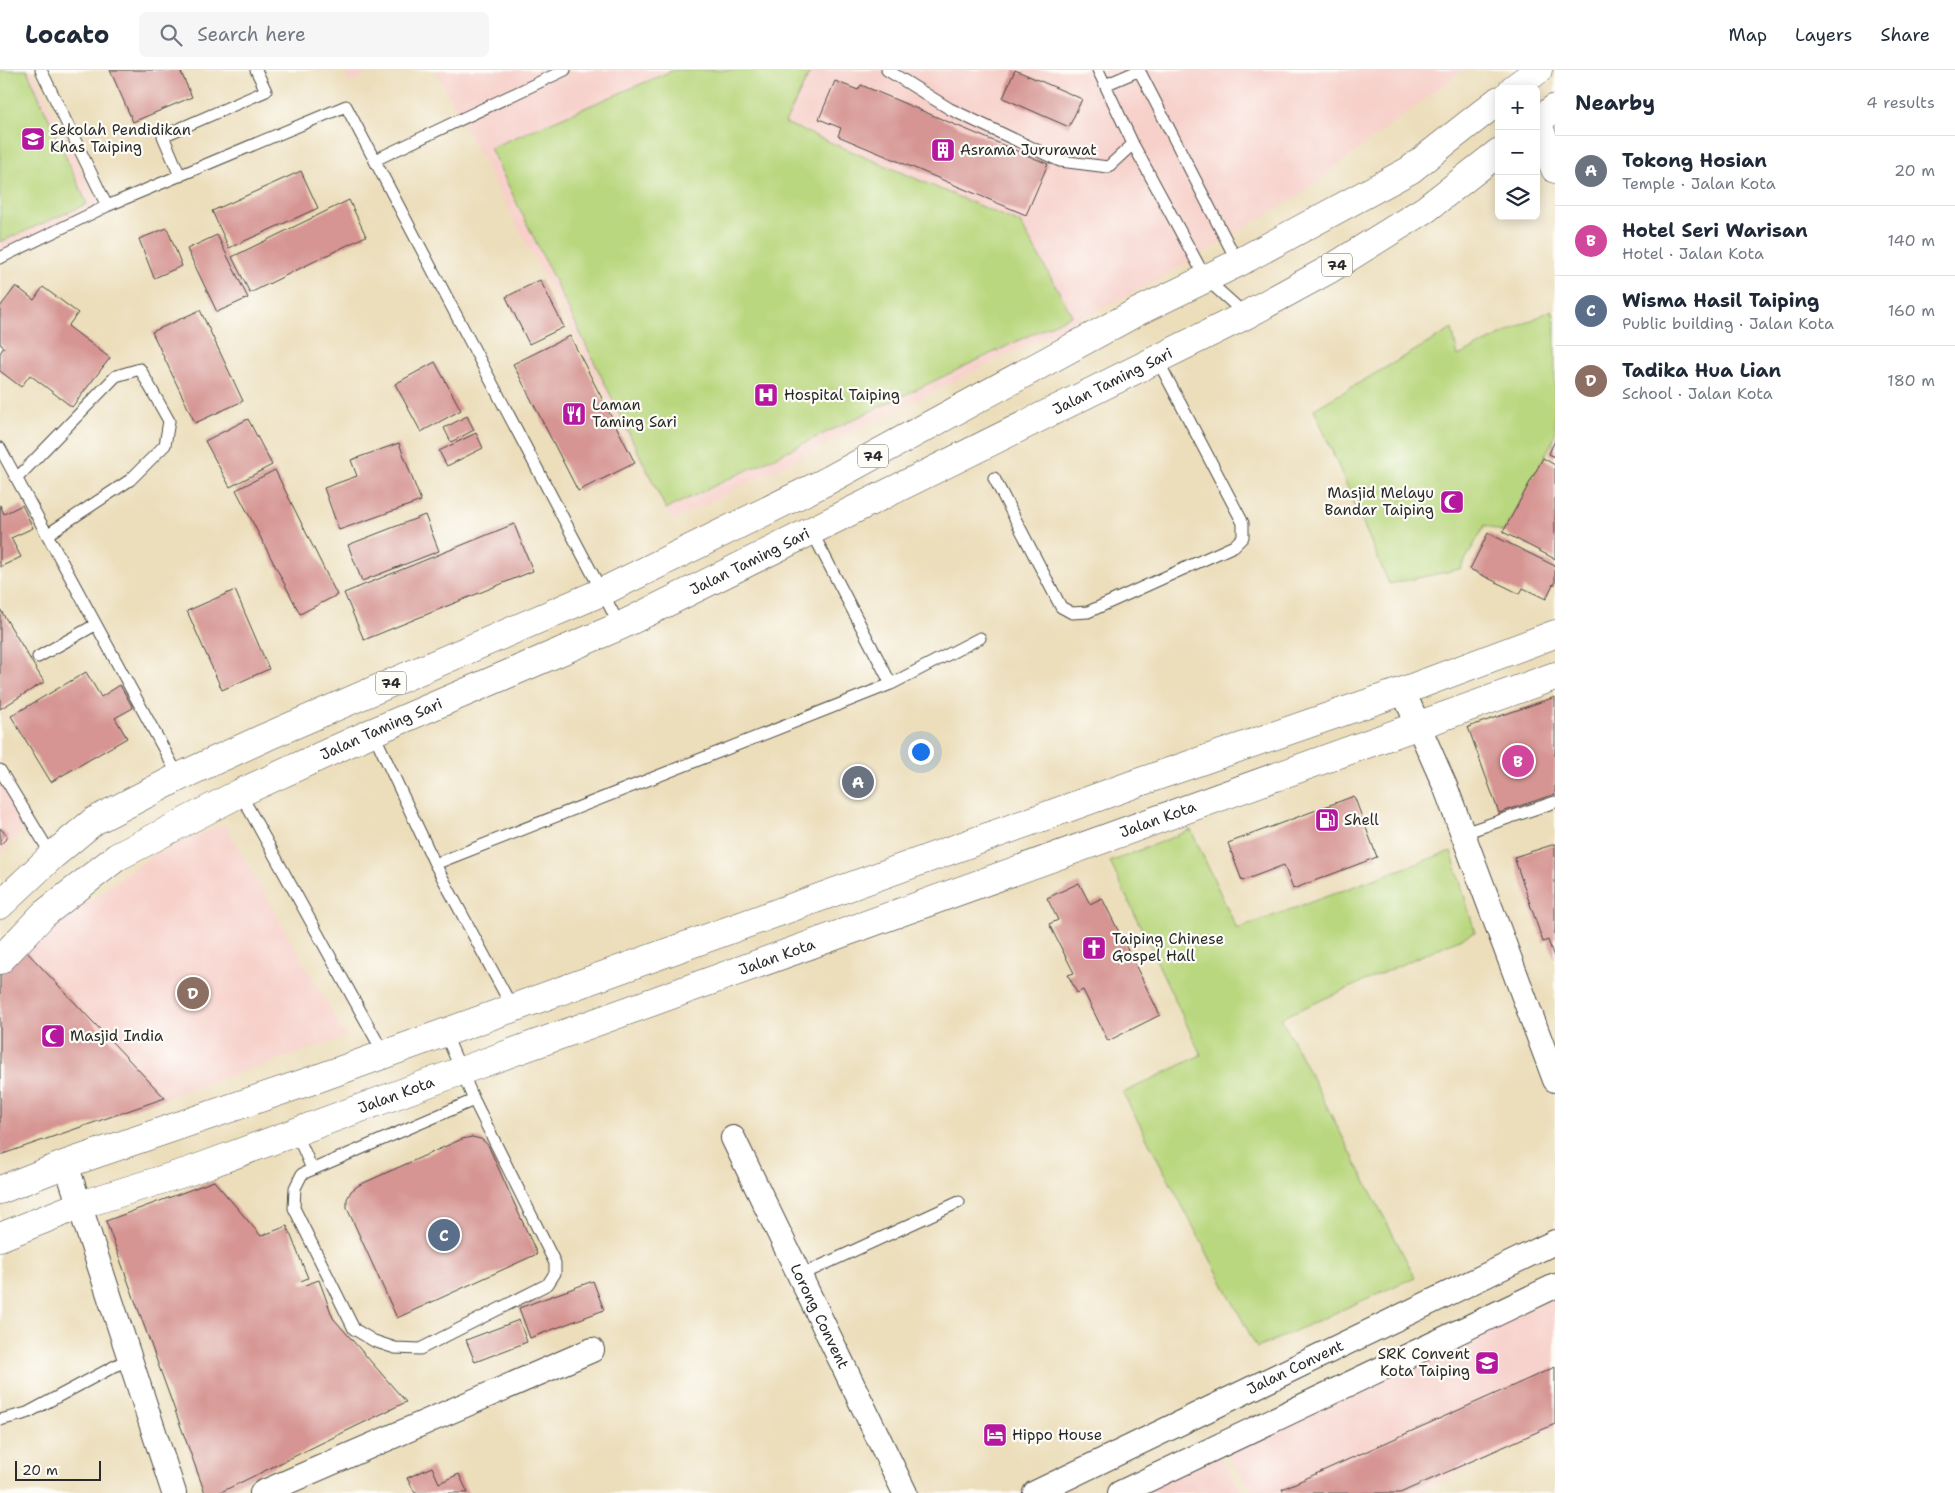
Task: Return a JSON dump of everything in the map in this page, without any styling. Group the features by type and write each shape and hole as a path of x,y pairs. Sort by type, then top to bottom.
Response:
{"main road":[{"name":"74","path":"0,905 52,856 94,821 179,777 266,736 604,591 825,482 1137,312 1238,263 1410,170 1495,103"},
{"path":"1540,118 1555,108"},
{"path":"1540,130 1555,169"},
{"name":"Jalan Taming Sari","path":"0,960 44,914 117,857 240,794 373,732 620,626 1246,314 1330,269 1426,209 1495,155"},
{"path":"0,1190 66,1164 384,1054 1137,783 1403,691 1555,634"},
{"name":"Jalan Kota","path":"0,1237 80,1205 190,1171 295,1131 336,1119 461,1071 1555,676"}],"street":[{"path":"1403,691 1444,786 1555,1080"},
{"name":"Lorong Convent","path":"733,1138 905,1493"},
{"path":"66,1164 174,1493"},
{"name":"Jalan Convent","path":"1035,1493 1555,1242"},
{"path":"1120,1493 1555,1286"},
{"path":"262,1493 592,1350"}],"lane":[{"path":"41,70 108,206"},
{"path":"180,176 163,136 266,91 256,70"},
{"path":"374,160 565,70"},
{"path":"887,70 950,109 1060,161 1108,167 1133,144"},
{"path":"1098,70 1133,144 1206,279 1246,314"},
{"path":"1105,85 1139,70 1238,263"},
{"path":"0,258 108,206 346,106 604,591 620,626"},
{"path":"994,478 1062,607 1072,613 1088,612 1234,546 1243,537 1243,523 1156,358"},
{"path":"17,478 116,376 140,369 169,421 165,445 130,480 48,534"},
{"path":"0,448 179,777"},
{"path":"811,530 891,684"},
{"path":"38,656 95,625"},
{"path":"435,864 891,684 980,638"},
{"path":"373,732 435,864 512,1007"},
{"path":"0,770 52,856"},
{"path":"240,794 384,1054"},
{"path":"1461,834 1555,802"},
{"path":"445,1032 474,1100 555,1263 555,1273 548,1284 420,1349 395,1348 374,1341 354,1329 294,1208 295,1188 302,1174 312,1169 474,1100"},
{"path":"295,1131 312,1169"},
{"path":"800,1276 959,1202"},
{"path":"0,1420 27,1413 130,1358"}],"shaded area":[{"name":"Sekolah Pendidikan Khas Taiping","path":"0,70 32,70 100,208 0,251"},
{"path":"343,70 378,70 349,83"},
{"name":"Hospital Taiping","path":"435,70 1463,70 1299,195 1155,282 672,521"},
{"path":"0,771 31,822 0,854"},
{"path":"224,823 346,1037 165,1098 24,949 147,859"},
{"name":"SRK Convent Kota Taiping","path":"1555,1298 1555,1428 1417,1493 1253,1493 1227,1454"},
{"path":"1218,1454 1243,1493 1141,1493"}],"green space":[{"name":"Sekolah Pendidikan Khas Taiping","path":"0,70 27,70 87,204 0,242"},
{"path":"674,70 811,70 785,123 1020,223 1072,315 666,509 490,148"},
{"name":"Masjid Melayu Bandar Taiping","path":"1552,310 1555,319 1555,437 1503,532 1485,525 1460,569 1389,584 1314,409 1452,329 1458,356"},
{"path":"1191,830 1237,929 1451,851 1475,932 1281,1018 1415,1277 1257,1348 1123,1093 1201,1055 1110,862"}],"building":[{"path":"110,70 180,70 192,97 133,122"},
{"path":"1015,70 1082,99 1069,127 1003,98"},
{"name":"Asrama Jururawat","path":"835,81 858,90 861,85 1048,164 1026,215 838,136 841,128 819,119"},
{"path":"301,171 318,208 229,248 212,211"},
{"path":"349,200 366,236 250,293 232,257"},
{"path":"167,228 182,266 154,278 139,239"},
{"path":"217,235 248,298 217,312 187,249"},
{"path":"540,280 564,327 529,344 506,297"},
{"path":"16,286 34,300 43,287 78,313 68,326 110,358 72,407 30,375 21,387 0,371 0,353 4,347 0,344 0,307"},
{"path":"200,310 243,401 195,423 152,332"},
{"name":"Laman Taming Sari","path":"570,336 635,463 578,491 513,364"},
{"path":"435,362 461,410 421,432 395,384"},
{"path":"467,416 474,430 451,442 444,428"},
{"path":"248,419 272,465 230,487 205,441"},
{"path":"476,433 483,448 447,466 439,451"},
{"path":"1555,440 1555,457 1549,454"},
{"path":"399,443 421,501 339,530 324,488 357,476 351,460"},
{"path":"1543,458 1555,465 1555,559 1503,532"},
{"path":"275,470 337,595 300,614 236,490"},
{"path":"0,505 4,514 22,505 33,528 11,538 21,557 0,567"},
{"path":"425,515 439,551 362,581 348,545"},
{"path":"514,524 533,571 364,640 344,593"},
{"path":"1488,533 1555,566 1555,585 1553,584 1546,599 1523,588 1520,594 1470,569"},
{"path":"235,590 269,669 222,690 187,611"},
{"path":"0,609 44,682 0,709"},
{"path":"86,672 101,697 120,685 133,708 115,718 127,738 51,782 11,716"},
{"path":"1555,697 1555,794 1499,813 1468,727"},
{"name":"Shell","path":"1354,796 1377,857 1293,889 1284,865 1242,881 1228,843"},
{"path":"0,828 8,837 0,845"},
{"path":"1555,844 1555,960 1548,940 1543,942 1514,857"},
{"name":"Taiping Chinese Gospel Hall","path":"1079,883 1090,904 1102,898 1160,1015 1108,1041 1083,990 1077,993 1068,975 1074,973 1049,924 1058,920 1047,898"},
{"name":"Masjid India","path":"24,949 165,1098 0,1155 0,973"},
{"path":"472,1137 481,1139 488,1145 537,1254 397,1318 347,1208 347,1199 351,1191 359,1185 462,1139"},
{"path":"214,1181 261,1236 287,1226 308,1278 301,1281 305,1285 319,1280 333,1318 406,1402 219,1493 205,1493 106,1221"},
{"path":"593,1281 604,1310 530,1338 519,1308"},
{"path":"519,1320 527,1342 475,1362 466,1340"},
{"path":"1555,1367 1555,1424 1400,1493 1284,1493 1282,1489"},
{"path":"432,1467 439,1483 459,1474 468,1493 415,1493 407,1478"}],"place":[{"name":"Sekolah Pendidikan Khas Taiping","path":"33,139"},
{"name":"Asrama Jururawat","path":"943,150"},
{"name":"Hospital Taiping","path":"766,395"},
{"name":"Laman Taming Sari","path":"574,414"},
{"name":"Masjid Melayu Bandar Taiping","path":"1452,502"},
{"name":"Hotel Seri Warisan","path":"1518,761"},
{"name":"Tokong Hosian","path":"858,782"},
{"name":"Shell","path":"1327,820"},
{"name":"Taiping Chinese Gospel Hall","path":"1094,948"},
{"name":"Tadika Hua Lian","path":"193,993"},
{"name":"Masjid India","path":"53,1036"},
{"name":"Wisma Hasil Taiping","path":"444,1235"},
{"name":"SRK Convent Kota Taiping","path":"1487,1363"},
{"name":"Hippo House","path":"995,1435"}]}
